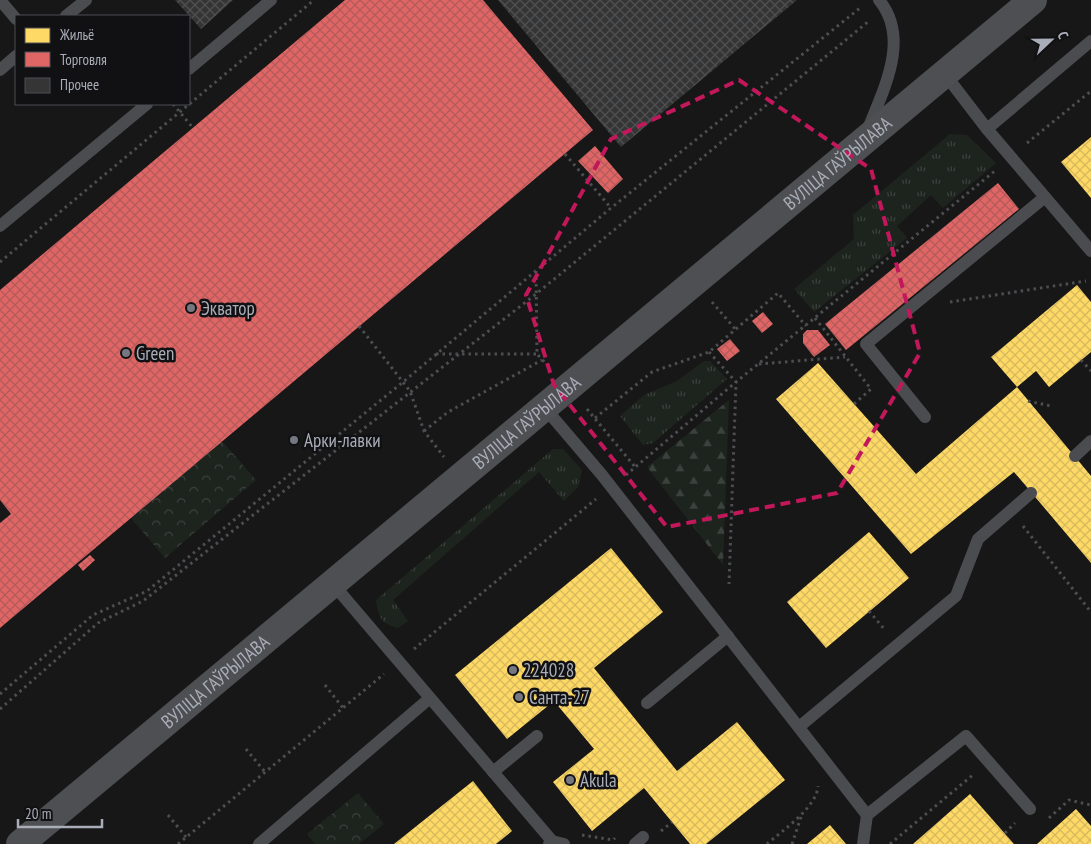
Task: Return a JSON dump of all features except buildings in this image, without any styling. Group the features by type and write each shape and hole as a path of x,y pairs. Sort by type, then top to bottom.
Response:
{"main road":[{"name":"ВУЛІЦА ГАЎРЫЛАВА","path":"20,844 1033,0"}],"lane":[{"path":"0,0 15,19"},
{"path":"67,15 86,0"},
{"path":"190,68 271,0"},
{"path":"863,143 887,82 893,56 893,29 882,4"},
{"path":"987,128 1091,40"},
{"path":"0,70 15,57"},
{"path":"944,73 987,128 1091,251"},
{"path":"0,226 146,105"},
{"path":"926,417 866,344 1045,197"},
{"path":"544,407 611,487 867,815"},
{"path":"1075,456 1091,441"},
{"path":"799,726 956,596 978,539 1031,493"},
{"path":"333,584 555,843"},
{"path":"647,704 728,636"},
{"path":"259,844 430,698"},
{"path":"494,772 537,736"},
{"path":"863,844 867,815 966,736 1030,809"}],"path":[{"path":"190,104 314,0"},
{"path":"0,709 98,623 143,601 536,294 882,4"},
{"path":"0,694 93,615 147,591 403,382 611,208 863,6"},
{"path":"178,844 1091,91"},
{"path":"174,105 193,128"},
{"path":"0,262 188,105"},
{"path":"565,154 611,208"},
{"path":"910,308 1086,281"},
{"path":"694,282 736,330"},
{"path":"595,418 652,372 709,352 778,293 806,326"},
{"path":"815,318 871,389 854,404"},
{"path":"359,326 410,391 424,431 460,478"},
{"path":"709,352 736,382 728,584"},
{"path":"436,354 538,354"},
{"path":"759,364 846,357"},
{"path":"424,431 448,412 542,360"},
{"path":"1081,360 1091,371"},
{"path":"1028,401 1051,406"},
{"path":"1010,511 1091,612"},
{"path":"869,611 891,637"},
{"path":"325,685 343,708"},
{"path":"246,749 266,772"},
{"path":"890,844 974,774"},
{"path":"767,844 803,813 817,793 818,784"},
{"path":"1044,822 1069,800 1091,805"},
{"path":"792,844 803,813"},
{"path":"168,815 186,837"},
{"path":"1009,816 1015,823 1023,825"},
{"path":"1005,833 1015,823"},
{"path":"579,834 613,840 620,834"}],"highlighted area":[{"path":"739,80 871,169 920,353 837,493 667,527 554,385 526,295 611,139"}],"green space":[{"path":"950,134 967,135 996,163 943,208 931,195 897,226 907,238 814,312 794,289 854,239 853,215"},
{"path":"704,361 710,361 727,379 653,443 643,445 620,416 644,395 677,381"},
{"path":"729,400 723,565 647,467"},
{"path":"222,441 256,480 165,558 131,518"},
{"path":"553,449 563,449 582,470 578,487 564,501 539,472 393,600 408,621 398,628 384,622 379,615 376,600"},
{"path":"358,793 384,824 359,844 315,844 307,834"}],"place":[{"name":"Экватор","path":"191,308"},
{"name":"Green","path":"126,353"},
{"name":"Арки-лавки","path":"294,440"},
{"name":"224028","path":"513,670"},
{"name":"Санта-27","path":"519,697"},
{"name":"Akula","path":"570,780"}]}
